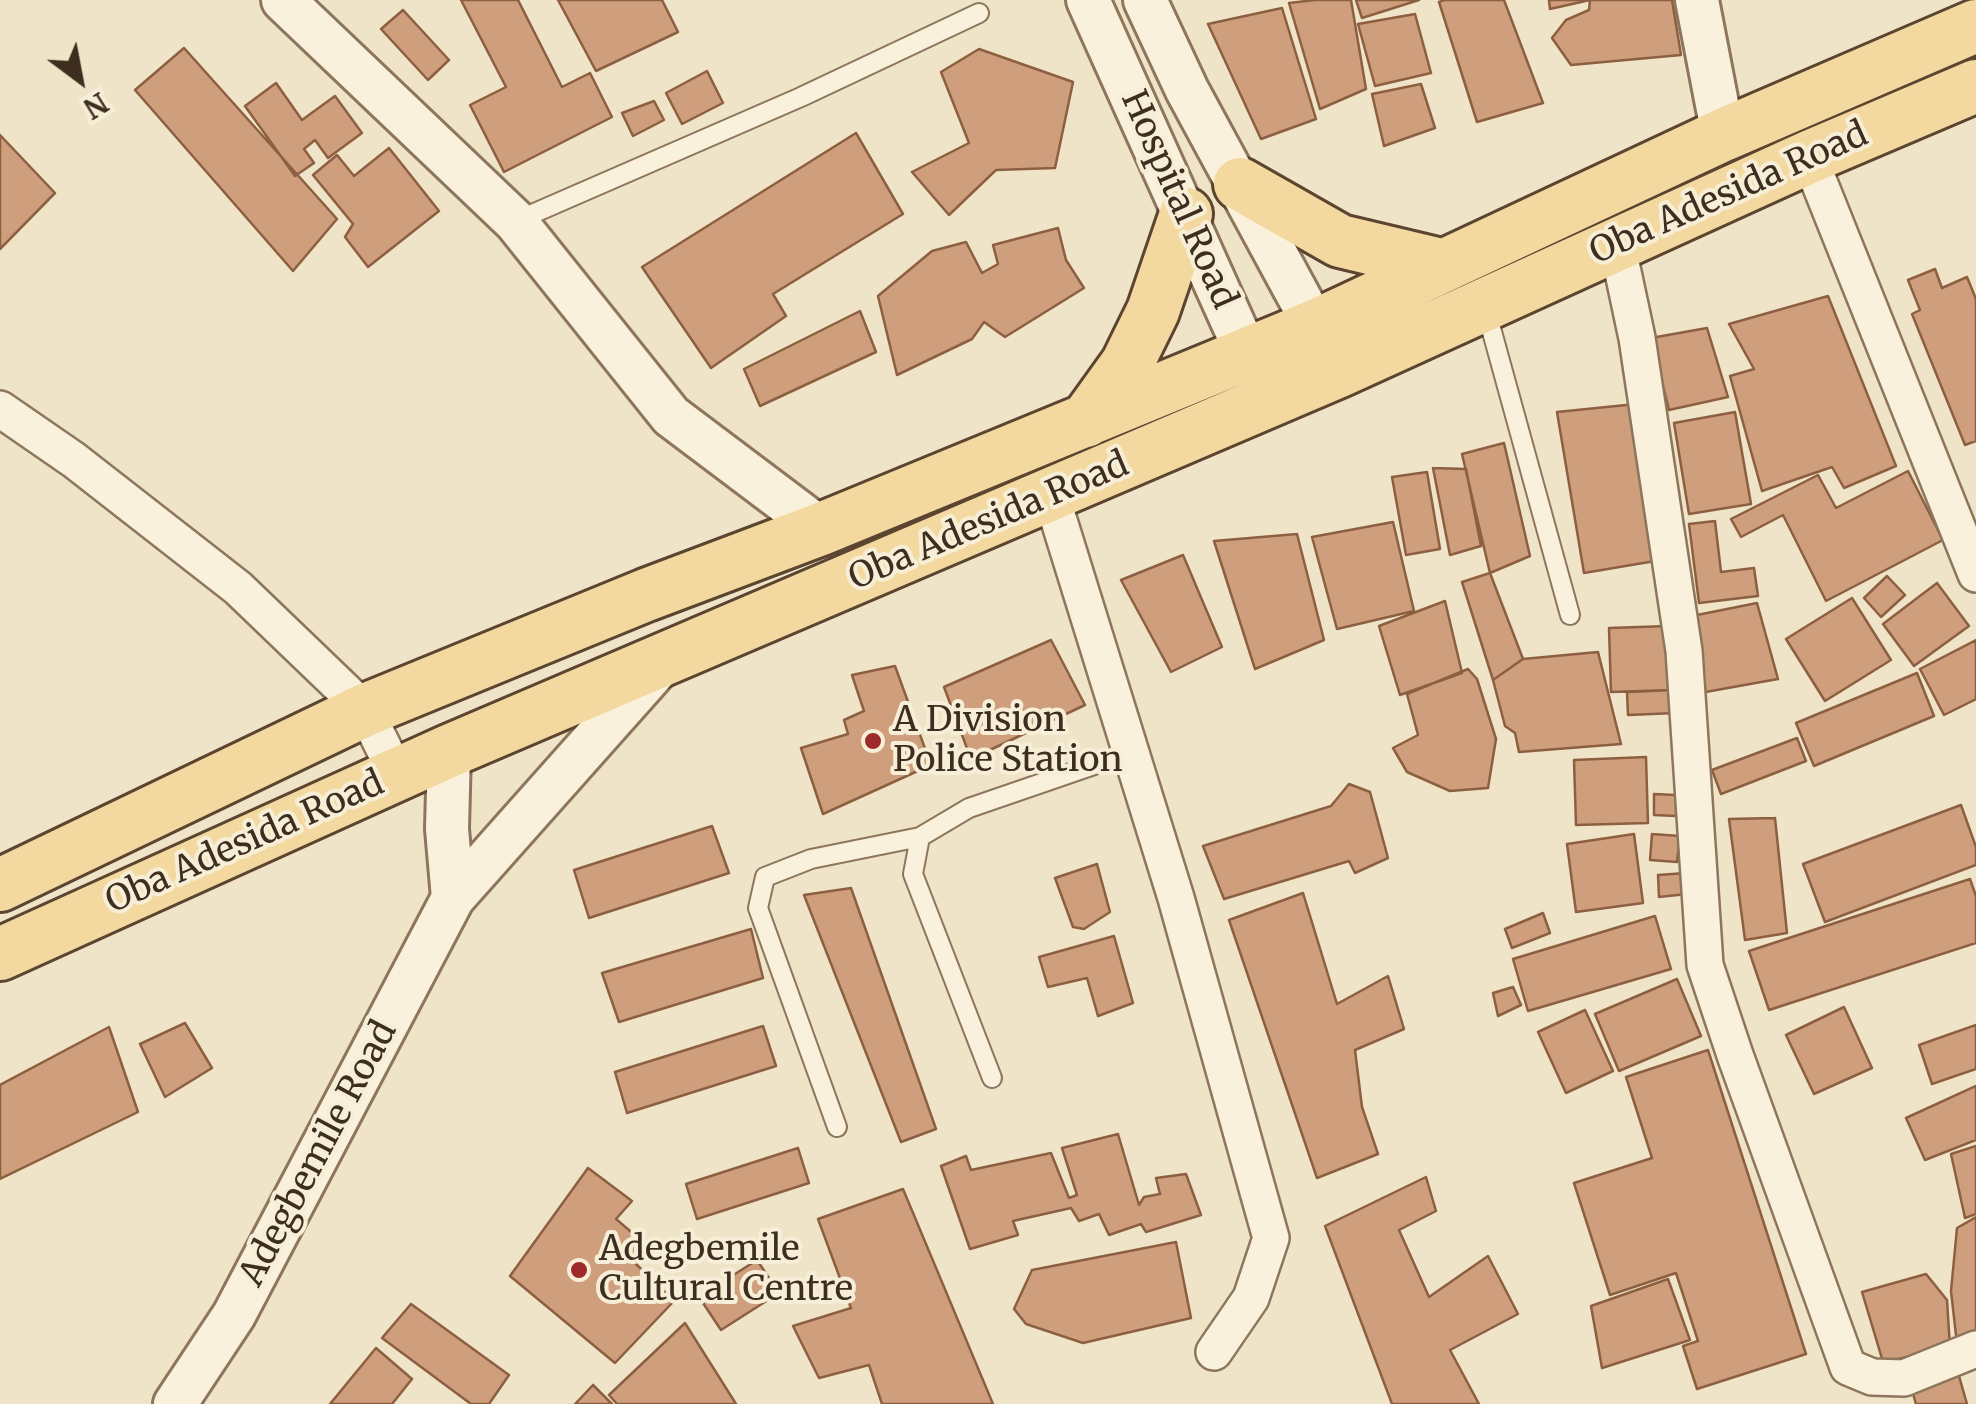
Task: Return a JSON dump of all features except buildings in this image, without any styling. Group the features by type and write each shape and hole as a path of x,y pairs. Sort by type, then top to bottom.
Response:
{"main road":[{"name":"Oba Adesida Road","path":"0,954 449,751 1268,401 1327,348 1442,266 1722,135 1976,26"},
{"name":"Oba Adesida Road","path":"0,884 365,710 646,595 821,529 1247,353 1327,348 1485,304 1976,86"},
{"path":"1240,184 1340,241 1442,266"},
{"path":"1086,421 1127,364 1152,311 1186,214"}],"street":[{"path":"283,0 515,222 671,416 821,529"},
{"name":"Hospital Road","path":"1088,0 1268,401"},
{"name":"Hospital Road","path":"1145,0 1186,90 1327,348"},
{"path":"1697,0 1722,135"},
{"path":"1809,157 1976,574"},
{"path":"1617,244 1637,338 1684,651 1706,965 1734,1055 1848,1368 1872,1377 1904,1378 1976,1350"},
{"path":"0,410 74,460 238,588 365,710 397,775"},
{"path":"1051,495 1176,898 1271,1238 1251,1298 1214,1352"},
{"name":"Adegbemile Road","path":"175,1404 234,1315 452,898 663,662"},
{"path":"449,751 447,828 452,898"}],"lane":[{"path":"515,222 801,97 978,14"},
{"path":"1485,304 1570,614"},
{"path":"836,1127 758,908 765,877 811,858 920,837 969,808 1129,752"},
{"path":"920,837 913,874 992,1078"}],"place":[{"name":"A Division Police Station","path":"873,741"},
{"name":"Adegbemile Cultural Centre","path":"579,1270"}]}
